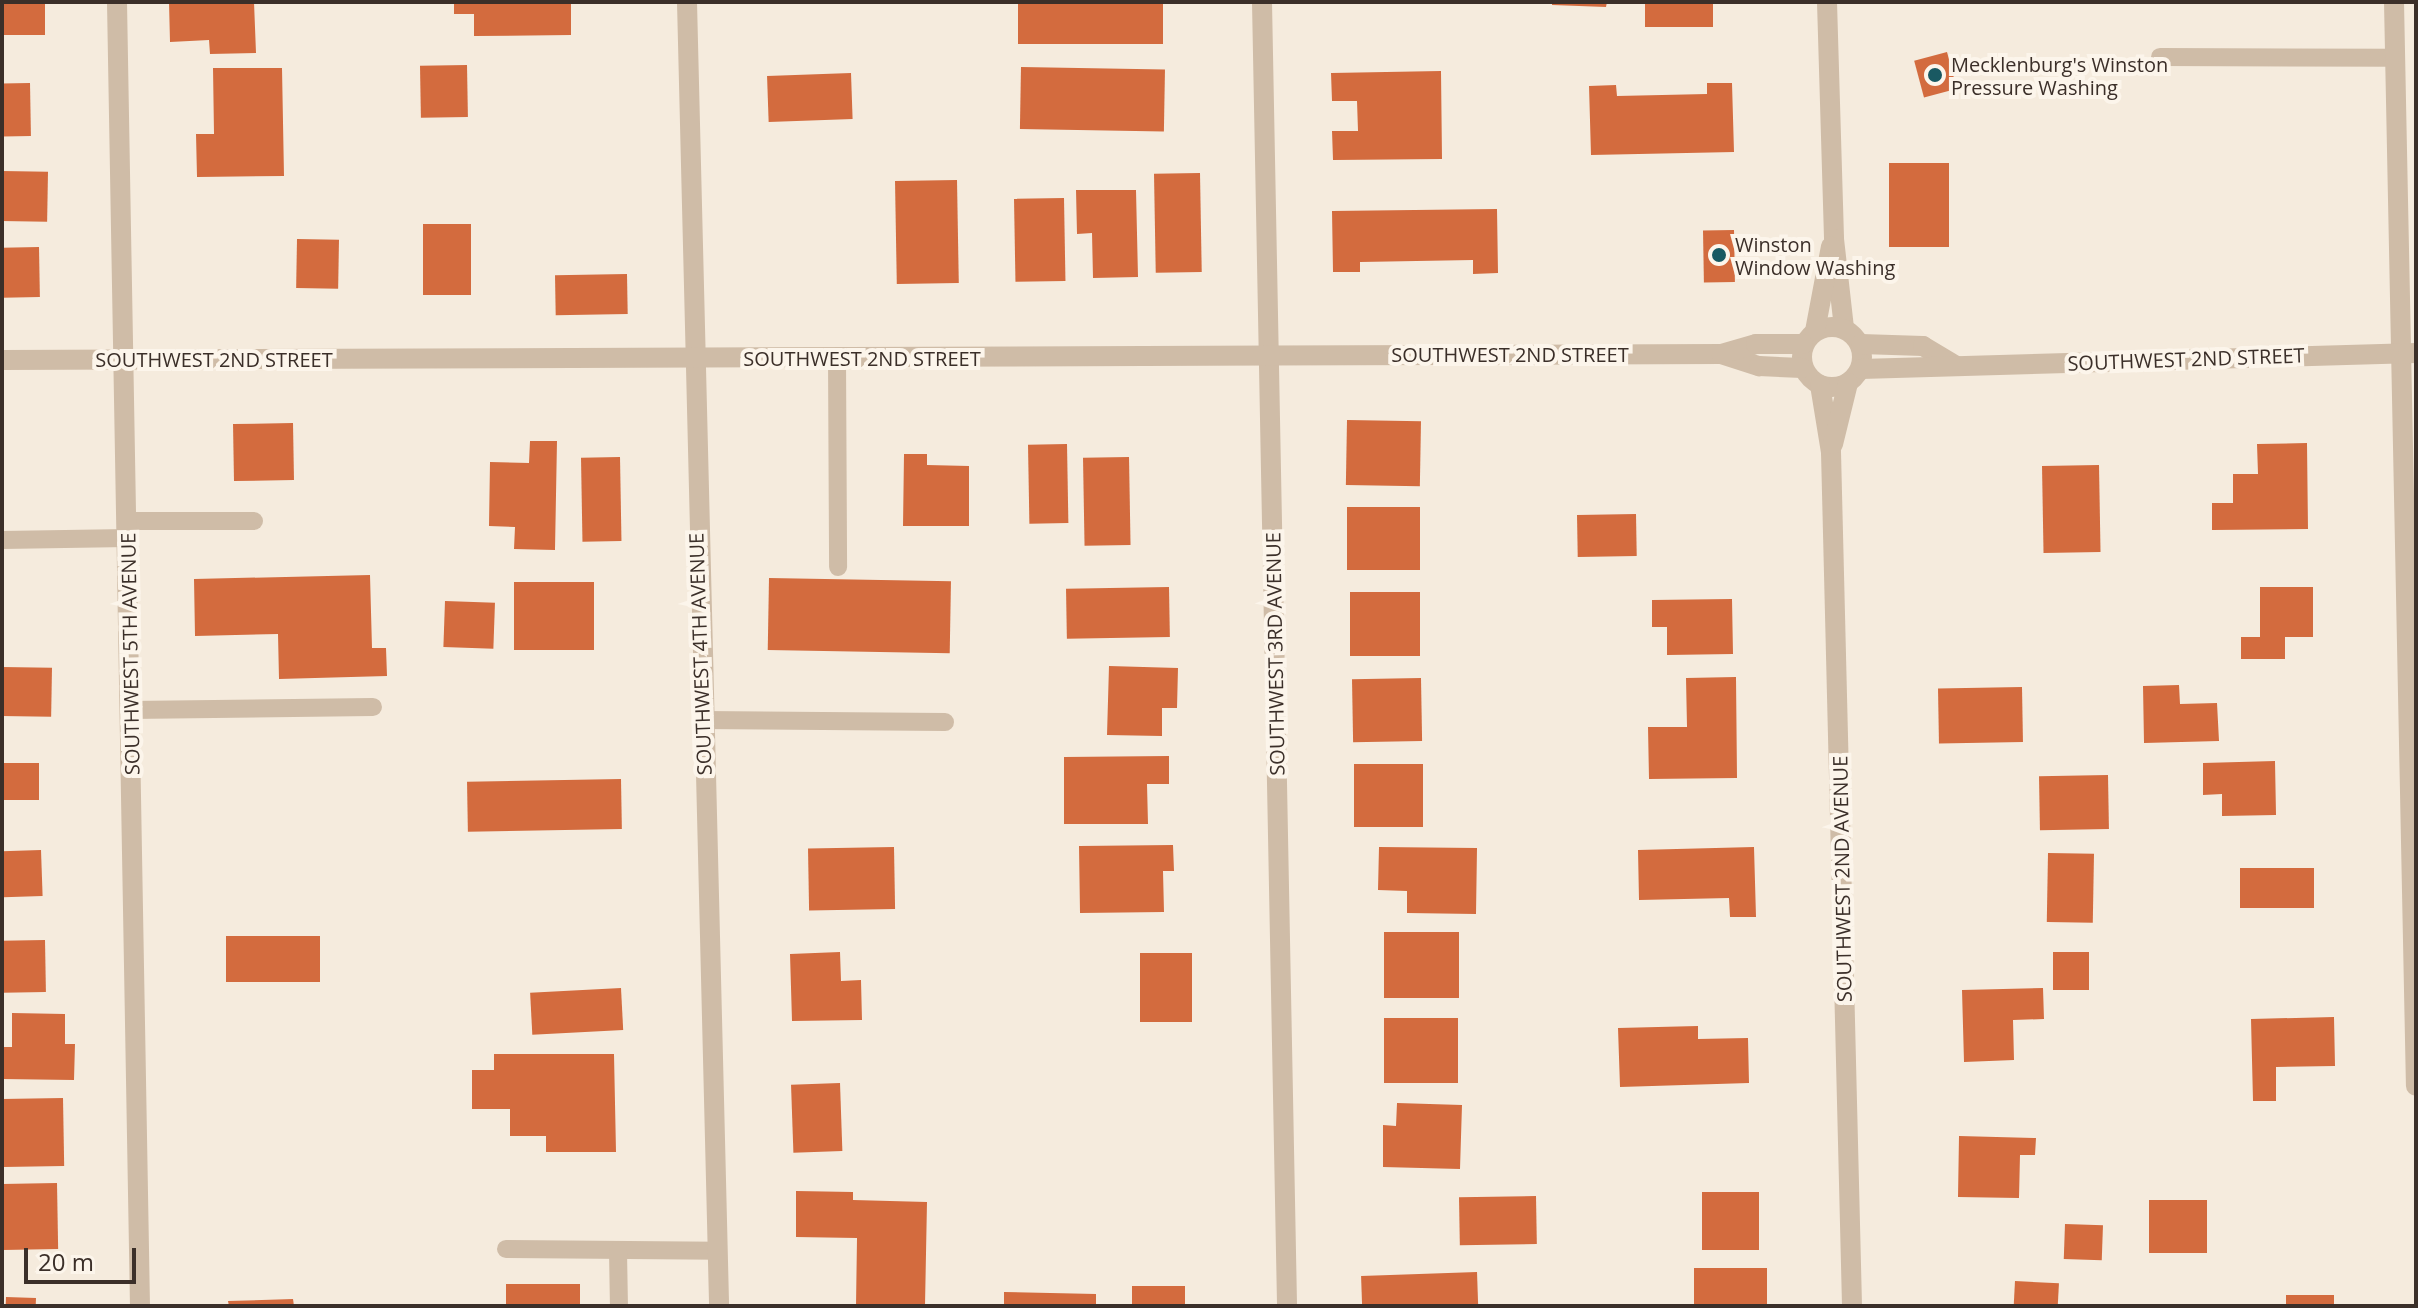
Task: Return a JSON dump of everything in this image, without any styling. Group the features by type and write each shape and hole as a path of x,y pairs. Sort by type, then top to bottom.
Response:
{"street":[{"name":"SOUTHWEST 5TH AVENUE","path":"117,2 140,1306"},
{"name":"SOUTHWEST 4TH AVENUE","path":"687,2 692,359 719,1306"},
{"name":"SOUTHWEST 3RD AVENUE","path":"1262,2 1287,1306"},
{"path":"1827,2 1834,239 1844,328 1861,344 1923,346 1956,366"},
{"path":"2394,2 2410,353 2416,1086"},
{"path":"1820,385 1802,368 1834,239"},
{"name":"SOUTHWEST 2ND STREET","path":"2,360 1721,354 1756,344 1809,338 1844,328"},
{"path":"1854,376 1861,344"},
{"name":"SOUTHWEST 2ND STREET","path":"1820,385 1854,376 1956,366 2410,353"},
{"name":"SOUTHWEST 2ND STREET","path":"1721,354 1759,366 1802,368"},
{"name":"SOUTHWEST 2ND AVENUE","path":"1831,452 1854,376"},
{"name":"SOUTHWEST 2ND AVENUE","path":"1820,385 1831,452 1852,1306"}],"lane":[{"path":"2160,57 2396,58"},
{"path":"837,358 838,567"},
{"path":"2,540 254,521"},
{"path":"130,710 373,707"},
{"path":"702,720 945,722"},
{"path":"506,1249 718,1251"},
{"path":"618,1251 619,1306"}],"building":[{"path":"2,2 45,2 45,35 2,35"},
{"path":"169,2 254,2 256,53 210,54 209,40 170,42"},
{"path":"454,2 571,2 571,35 474,36 474,14 454,14"},
{"path":"1018,2 1163,2 1163,44 1018,44"},
{"path":"1552,2 1607,2 1606,7 1552,5"},
{"path":"1645,2 1713,2 1713,27 1645,27"},
{"name":"Mecklenburg's Winston Pressure Washing","path":"1947,52 1957,89 1924,98 1914,61"},
{"path":"467,65 468,117 421,118 420,66"},
{"path":"1021,67 1165,70 1164,132 1020,129"},
{"path":"213,68 282,68 284,176 197,177 196,134 214,134"},
{"path":"1441,71 1442,159 1333,160 1332,131 1358,131 1357,101 1332,101 1331,73"},
{"path":"851,73 853,119 769,122 767,76"},
{"path":"2,83 30,83 31,136 3,136"},
{"path":"1707,83 1732,83 1734,152 1591,155 1589,86 1616,85 1617,96 1707,94"},
{"path":"1889,163 1949,163 1949,247 1889,247"},
{"path":"2,171 48,172 47,222 2,221"},
{"path":"1200,173 1202,272 1156,273 1154,174"},
{"path":"957,180 959,283 897,284 895,181"},
{"path":"1076,190 1136,190 1138,277 1093,278 1092,233 1077,234"},
{"path":"1064,198 1065,281 1015,282 1014,199"},
{"path":"1497,209 1498,273 1473,274 1473,260 1360,262 1360,272 1333,272 1332,211"},
{"path":"423,224 471,224 471,295 423,295"},
{"name":"Winston Window Washing","path":"1734,230 1735,282 1704,283 1703,231"},
{"path":"297,239 339,240 338,289 296,288"},
{"path":"39,247 40,297 3,298 2,248"},
{"path":"627,274 628,314 556,315 555,275"},
{"path":"1347,420 1421,421 1420,486 1346,485"},
{"path":"293,423 294,480 234,481 233,424"},
{"path":"530,441 557,441 555,550 514,549 515,527 489,526 490,462 529,463"},
{"path":"2307,443 2308,529 2212,530 2212,503 2233,503 2233,474 2258,474 2257,444"},
{"path":"1067,444 1068,523 1029,524 1028,445"},
{"path":"904,454 927,454 927,465 969,466 969,526 903,526"},
{"path":"620,457 621,541 582,542 581,458"},
{"path":"1129,457 1131,545 1085,546 1083,458"},
{"path":"2099,465 2101,552 2044,553 2042,466"},
{"path":"1347,507 1420,507 1420,570 1347,570"},
{"path":"1636,514 1637,556 1578,557 1577,515"},
{"path":"370,575 372,648 386,648 387,676 279,679 278,634 195,636 194,579"},
{"path":"769,578 951,581 950,653 768,650"},
{"path":"514,582 594,582 594,650 514,650"},
{"path":"1169,587 1170,637 1067,639 1066,589"},
{"path":"2260,587 2313,587 2313,637 2285,637 2285,659 2241,659 2241,637 2260,637"},
{"path":"1350,592 1420,592 1420,656 1350,656"},
{"path":"1732,599 1733,654 1667,655 1667,627 1652,627 1652,600"},
{"path":"445,601 495,603 493,649 443,647"},
{"path":"1109,666 1178,668 1177,708 1162,708 1162,736 1107,735"},
{"path":"2,667 52,668 51,717 2,716"},
{"path":"1736,677 1737,778 1649,779 1648,727 1687,727 1686,678"},
{"path":"1421,678 1422,741 1353,742 1352,679"},
{"path":"2179,685 2180,704 2217,703 2219,741 2144,743 2143,686"},
{"path":"2022,687 2023,742 1939,743 1938,688"},
{"path":"1169,756 1169,784 1147,784 1148,824 1064,824 1064,757"},
{"path":"2275,761 2276,815 2222,816 2222,794 2203,795 2203,763"},
{"path":"2,763 39,763 39,800 2,800"},
{"path":"1354,764 1423,764 1423,827 1354,827"},
{"path":"2108,775 2109,829 2040,830 2039,776"},
{"path":"621,779 622,829 468,832 467,782"},
{"path":"1173,845 1174,871 1163,871 1164,912 1080,913 1079,846"},
{"path":"894,847 895,909 809,910 808,849"},
{"path":"1379,847 1477,848 1476,914 1407,913 1407,891 1378,890"},
{"path":"1754,847 1756,917 1730,917 1729,898 1639,900 1638,850"},
{"path":"41,850 43,896 4,897 2,851"},
{"path":"2048,853 2094,854 2093,923 2047,922"},
{"path":"2240,868 2314,868 2314,908 2240,908"},
{"path":"1384,932 1459,932 1459,998 1384,998"},
{"path":"226,936 320,936 320,982 226,982"},
{"path":"45,940 46,992 3,993 2,941"},
{"path":"840,952 841,981 861,980 862,1020 792,1021 790,954"},
{"path":"2053,952 2089,952 2089,990 2053,990"},
{"path":"1140,953 1192,953 1192,1022 1140,1022"},
{"path":"621,988 623,1030 532,1035 530,993"},
{"path":"2043,988 2044,1019 2013,1020 2014,1060 1964,1062 1962,990"},
{"path":"12,1013 65,1014 65,1044 75,1044 74,1080 2,1079 2,1047 12,1047"},
{"path":"2334,1017 2335,1066 2276,1067 2276,1101 2253,1101 2251,1019"},
{"path":"1384,1018 1458,1018 1458,1083 1384,1083"},
{"path":"1698,1026 1698,1039 1748,1038 1749,1083 1620,1087 1618,1028"},
{"path":"494,1054 614,1054 616,1152 546,1152 546,1136 510,1136 510,1109 472,1109 472,1070 494,1070"},
{"path":"840,1083 842,1151 793,1153 791,1085"},
{"path":"63,1098 64,1166 3,1167 2,1099"},
{"path":"1397,1103 1462,1105 1460,1169 1383,1167 1383,1125 1396,1126"},
{"path":"1959,1136 2036,1138 2035,1155 2020,1155 2019,1198 1958,1197"},
{"path":"57,1183 58,1249 3,1250 2,1184"},
{"path":"796,1191 853,1192 853,1200 927,1202 925,1306 856,1306 857,1238 796,1237"},
{"path":"1702,1192 1759,1192 1759,1250 1702,1250"},
{"path":"1536,1196 1537,1244 1460,1245 1459,1197"},
{"path":"2149,1200 2207,1200 2207,1253 2149,1253"},
{"path":"2065,1224 2103,1225 2102,1260 2064,1259"},
{"path":"1694,1268 1767,1268 1767,1306 1694,1306"},
{"path":"1477,1272 1478,1306 1362,1306 1361,1276"},
{"path":"2015,1281 2059,1283 2058,1306 2014,1306"},
{"path":"506,1284 580,1284 580,1306 506,1306"},
{"path":"1132,1286 1185,1286 1185,1306 1132,1306"},
{"path":"1004,1292 1096,1294 1096,1306 1004,1306"},
{"path":"2286,1295 2334,1295 2334,1306 2286,1306"},
{"path":"6,1297 36,1298 36,1306 6,1306"},
{"path":"293,1299 294,1306 229,1306 228,1301"}],"place":[{"name":"Mecklenburg's Winston Pressure Washing","path":"1935,75"},
{"name":"Winston Window Washing","path":"1719,255"}]}
